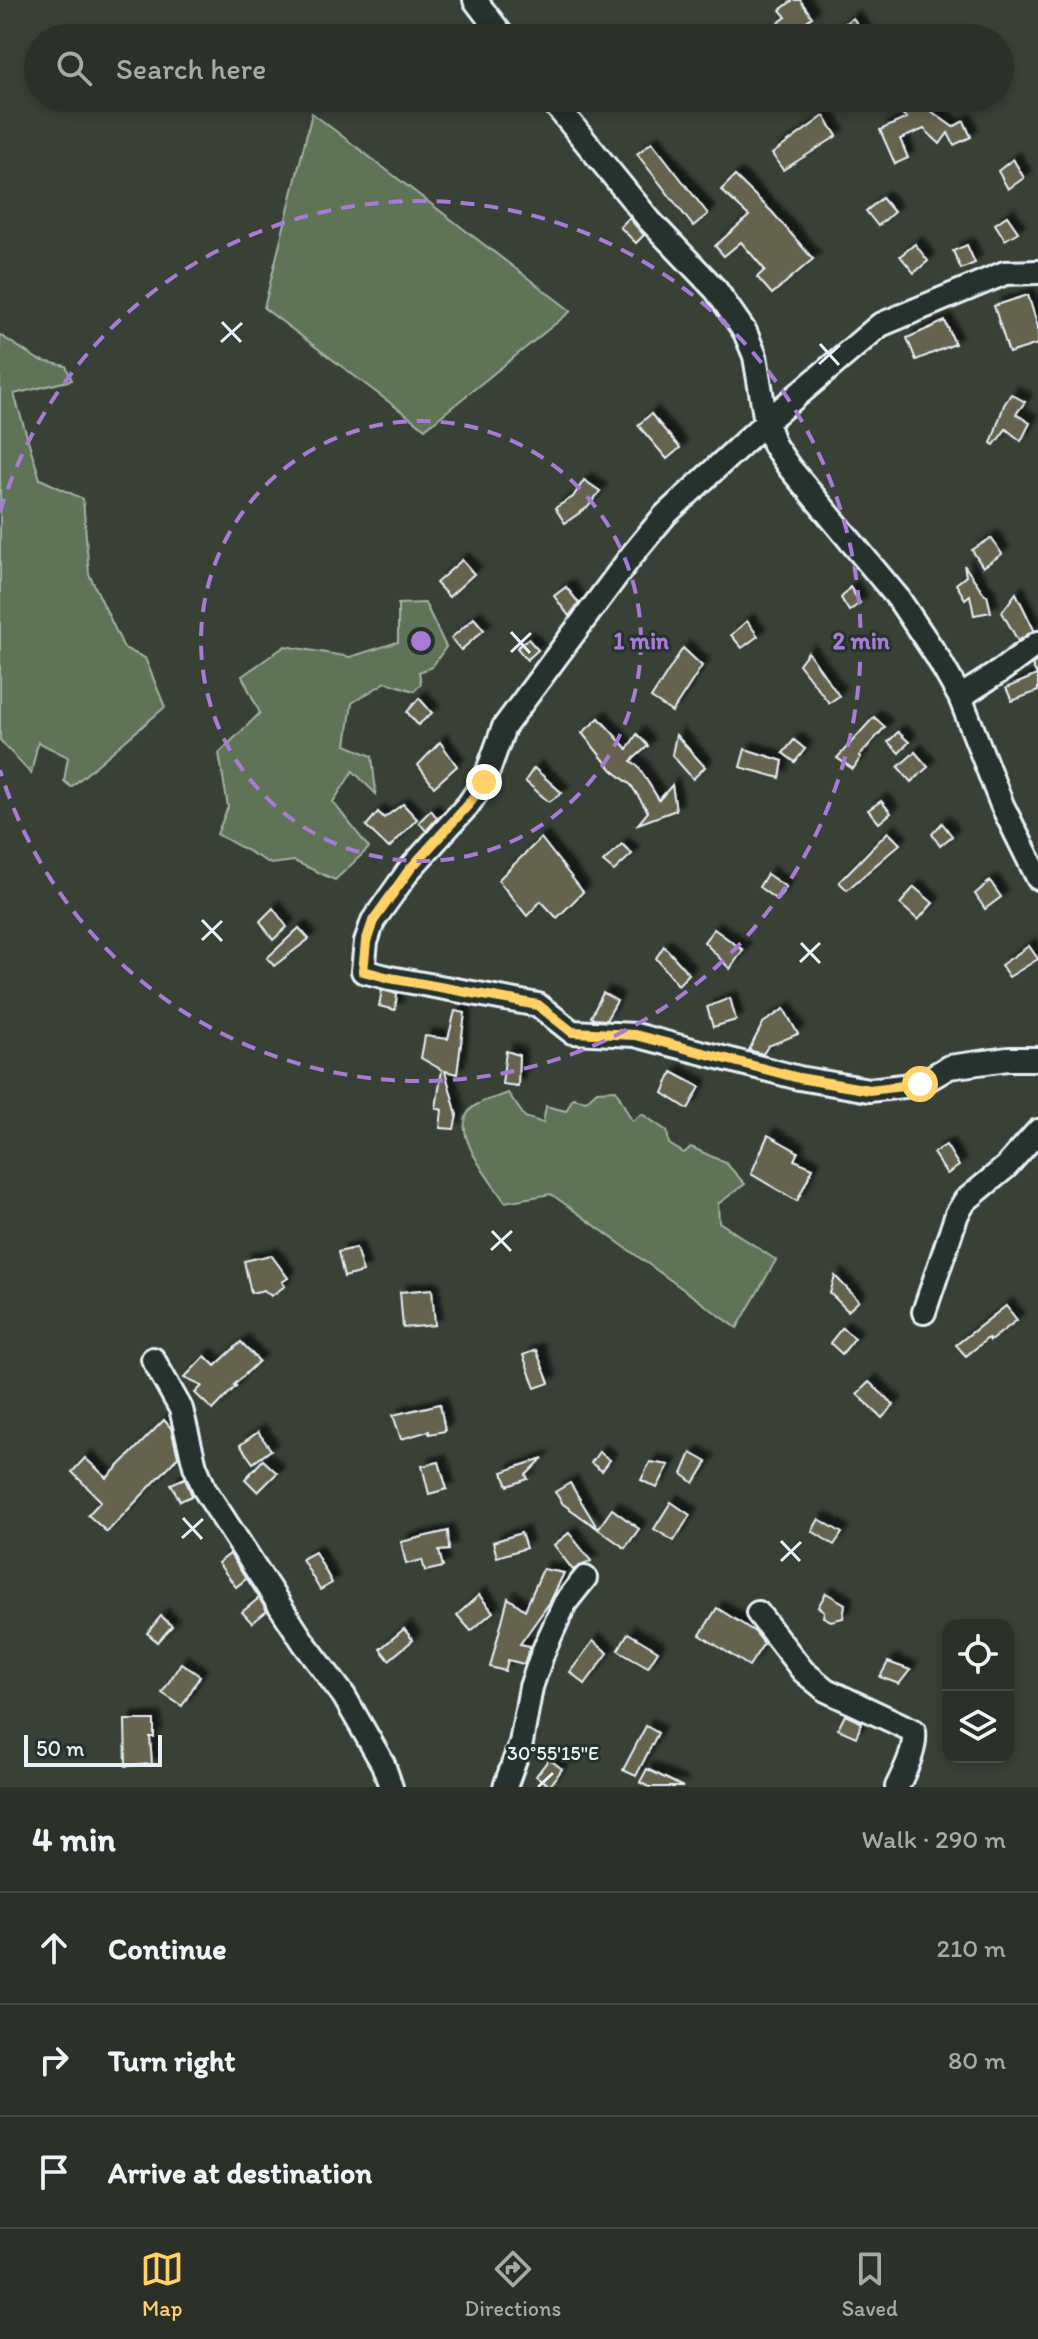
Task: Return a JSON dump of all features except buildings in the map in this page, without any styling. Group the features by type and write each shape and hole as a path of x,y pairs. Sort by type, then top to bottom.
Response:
{"street":[{"path":"475,0 493,24"},
{"path":"561,112 650,221 716,290 745,332 755,356 766,422 774,445 898,598 960,697 1002,805 1038,878"},
{"path":"1038,272 1005,273 880,325 766,422 665,515 504,727 484,782 476,794 410,869 373,921 366,942 363,971 538,1005 572,1032 635,1035 799,1078 869,1090 920,1084 949,1067 1008,1059 1038,1059"},
{"path":"960,697 1038,643"},
{"path":"924,1312 957,1214 976,1190 1006,1167 1038,1131"},
{"path":"153,1359 181,1409 195,1466 205,1490 304,1643 344,1696 383,1764 391,1787"},
{"path":"505,1787 521,1743 531,1687 543,1652 565,1603 585,1578"},
{"path":"758,1613 803,1671 826,1690 914,1731 909,1761 897,1787"}],"green space":[{"path":"312,113 571,311 425,429 264,308"},
{"path":"0,335 39,360 66,366 72,380 14,394 40,479 83,499 89,574 124,648 145,658 165,707 71,787 64,781 68,757 38,742 31,774 0,740"},
{"path":"425,603 446,647 432,667 419,672 421,684 414,691 386,682 352,703 346,745 372,756 376,794 353,771 333,802 369,848 335,880 294,861 271,864 217,834 228,807 219,753 260,713 242,676 285,646 350,657 398,642 398,604"},
{"path":"616,1090 632,1121 642,1114 667,1131 669,1144 684,1153 691,1147 726,1163 745,1184 718,1204 719,1222 776,1260 737,1328 551,1194 505,1202 472,1152 465,1124 468,1113 482,1102 508,1093 525,1117 543,1123 546,1106 566,1111 573,1098 586,1101 597,1091"}],"route":[{"path":"484,782 468,805 410,869 373,921 366,942 363,971 538,1005 572,1032 635,1035 799,1078 869,1090 920,1084"}]}
